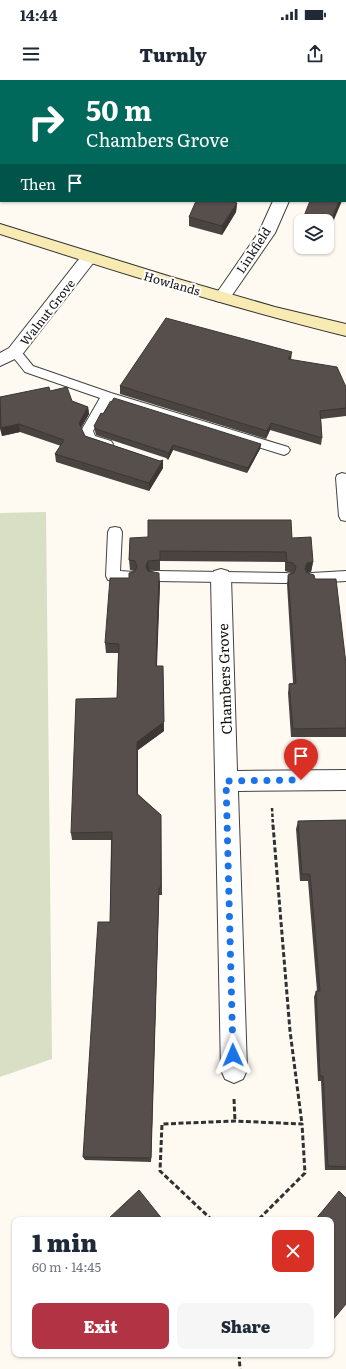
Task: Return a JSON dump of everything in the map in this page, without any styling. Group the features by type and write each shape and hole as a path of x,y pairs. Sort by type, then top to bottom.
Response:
{"street":[{"name":"Linkfield","path":"222,297 267,233 282,202"},
{"name":"Howlands","path":"0,229 90,258 273,312 346,330"},
{"name":"Walnut Grove","path":"0,360 15,352 90,258"},
{"name":"Chambers Grove","path":"221,577 234,1070"},
{"path":"226,781 346,780"}],"lane":[{"path":"15,352 29,369 107,396 284,450"},
{"path":"107,396 87,431 90,439 118,448"},
{"path":"342,478 346,516"},
{"path":"115,532 113,576 129,576"},
{"path":"155,576 286,578"},
{"path":"312,578 346,576"}],"path":[{"path":"261,1217 305,1173 302,1124 290,1031 272,802"},
{"path":"209,1217 160,1171 162,1124 235,1121 302,1124"},
{"path":"239,1357 240,1369"}],"green space":[{"path":"46,512 52,1059 0,1077 0,513"}],"building":[{"path":"196,202 237,203 222,226 189,217"},
{"path":"310,202 339,202 334,214 305,214"},
{"path":"166,318 292,352 288,359 337,367 346,387 346,408 320,411 322,438 271,423 267,431 120,386"},
{"path":"49,387 50,391 67,387 72,401 88,407 79,423 85,436 160,461 163,460 149,483 55,454 64,440 19,424 1,428 0,397"},
{"path":"114,398 261,444 248,468 173,445 168,454 166,452 96,429 94,426 101,413 103,414"},
{"path":"148,520 291,520 292,538 311,537 313,562 307,563 305,569 307,573 314,575 315,579 336,579 346,664 346,728 293,729 289,684 296,683 288,575 294,573 296,567 293,563 287,562 286,552 160,551 160,560 148,561 146,567 148,571 159,573 156,666 163,666 164,722 137,742 137,794 161,815 161,888 159,888 151,1158 83,1157 98,922 110,922 112,832 71,833 76,699 117,698 119,644 105,643 110,578 129,578 129,573 134,572 137,567 135,561 129,560 130,538 148,537"},
{"path":"346,820 346,1167 328,1166 323,1076 320,1076 316,991 320,991 310,874 302,874 298,821"},
{"path":"139,1190 161,1217 110,1217"},
{"path":"339,1191 346,1198 346,1304 334,1318 334,1217 317,1217"}],"route":[{"path":"233,1055 226,781 301,780"}]}
